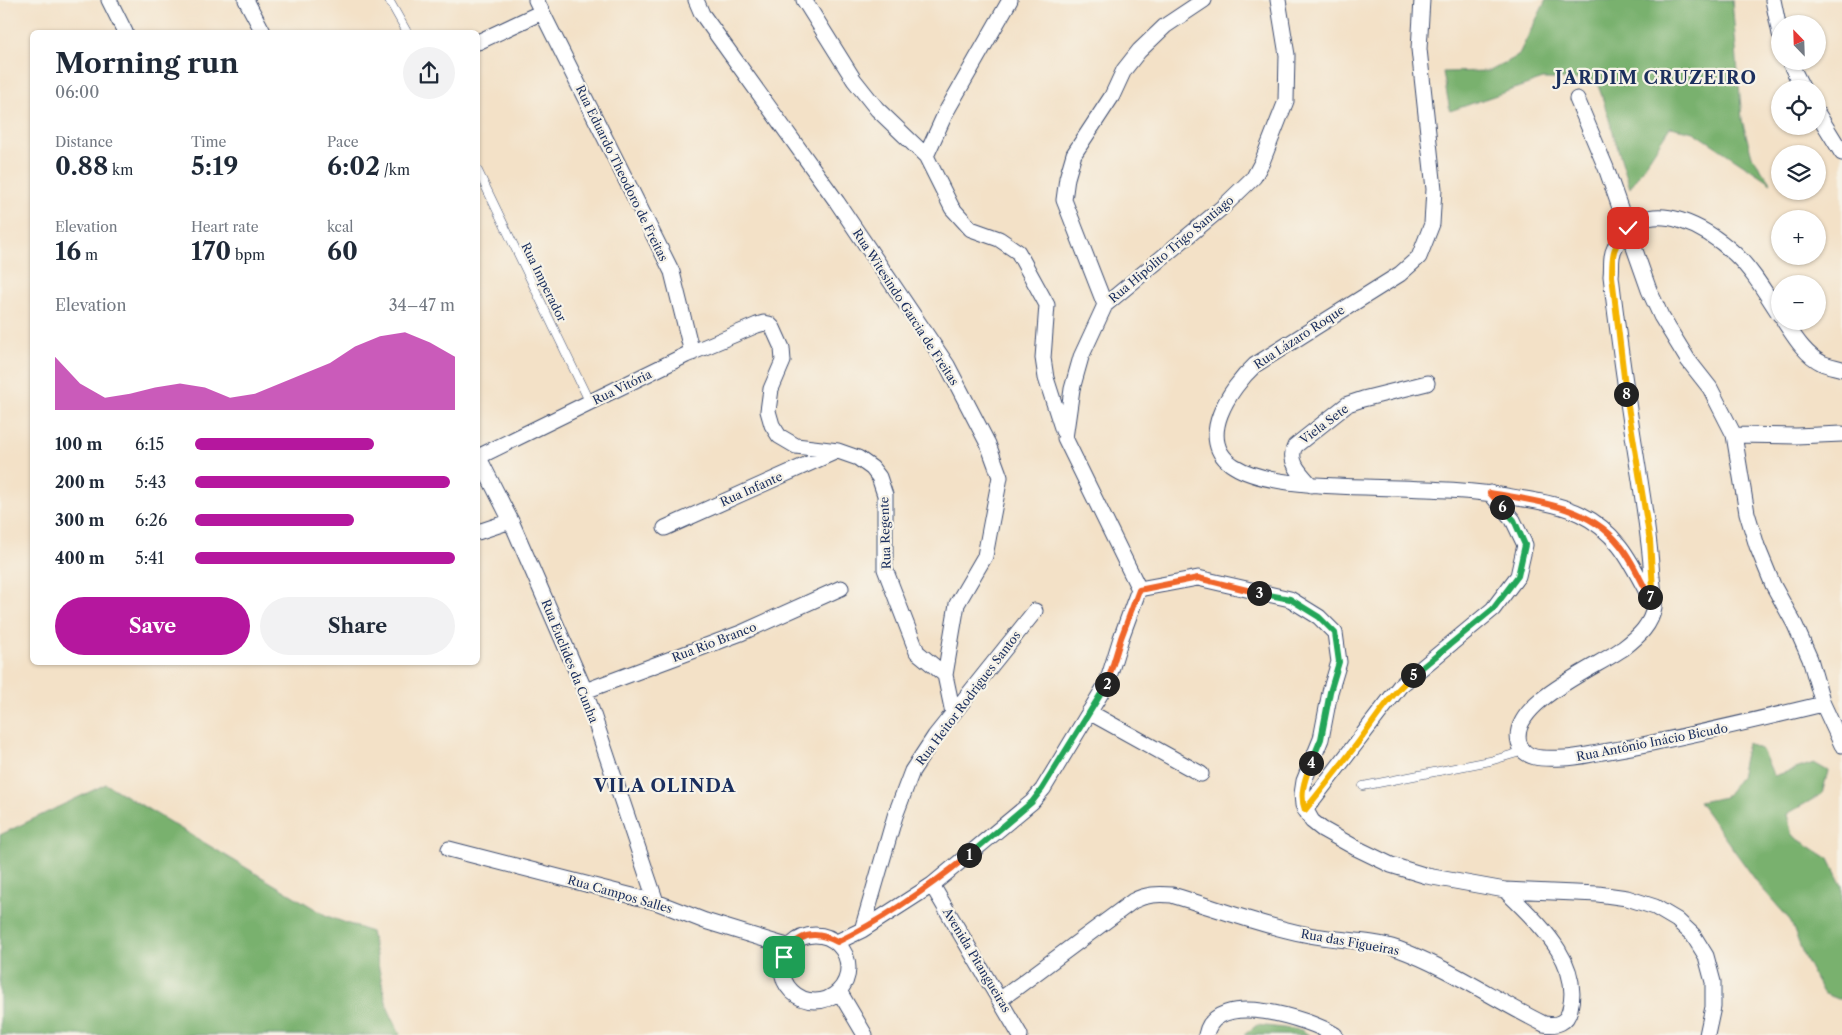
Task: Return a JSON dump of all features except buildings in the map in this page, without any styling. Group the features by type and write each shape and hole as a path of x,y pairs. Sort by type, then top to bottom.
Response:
{"street":[{"path":"109,0 123,30"},
{"path":"246,0 262,30"},
{"name":"Rua Witesindo Garcia de Freitas","path":"696,0 702,14 837,202 947,365 988,444 1000,477 986,556 957,604 945,675"},
{"path":"804,0 832,47 871,102 926,156 952,208 971,229 999,239 1018,252 1047,305 1043,358 1046,378 1065,438 1139,590 1107,683 1042,789 1032,802 932,885 862,930 837,942"},
{"path":"926,156 946,112 1010,0"},
{"path":"1105,306 1064,200 1067,178 1074,154 1112,96 1124,70 1139,51 1165,26 1204,0"},
{"name":"Rua Hipólito Trigo Santiago","path":"1065,438 1072,389 1081,357 1105,306 1224,206 1254,177 1262,162 1286,101 1287,55 1278,0"},
{"name":"Rua Lázaro Roque","path":"1422,0 1419,49 1434,188 1432,224 1419,257 1400,274 1255,364 1242,376 1228,396 1216,429 1216,443 1222,457 1235,467 1256,476 1310,485 1427,488 1490,493 1546,502 1580,514 1602,527 1620,544 1654,605"},
{"path":"1773,0 1776,15"},
{"path":"480,41 539,6"},
{"name":"Rua Eduardo Theodoro de Freitas","path":"539,6 672,272 692,353"},
{"path":"1577,99 1606,168 1649,290 1661,316 1688,360 1710,388 1734,436 1747,513 1757,546 1773,585 1795,625 1810,660 1823,704 1842,744"},
{"path":"1826,127 1842,153"},
{"path":"1524,751 1518,735 1531,709 1543,698 1581,673 1624,648 1649,624 1654,605 1650,541 1630,417 1612,276 1612,257 1616,244 1628,228 1640,220 1656,216 1671,217 1717,239 1747,266 1771,302"},
{"name":"Rua Regente","path":"769,324 774,328 782,348 783,361 771,389 768,411 772,425 779,436 796,446 838,451 858,458 872,468 879,477 886,496 885,569 917,652 945,675"},
{"name":"Rua Vitória","path":"480,455 692,353 756,325 769,324"},
{"path":"1790,330 1795,339 1811,355 1822,363 1842,369"},
{"name":"Viela Sete","path":"1310,485 1299,472 1292,458 1295,446 1348,404 1427,383"},
{"path":"1734,436 1842,434"},
{"name":"Rua Infante","path":"665,528 838,451"},
{"name":"Rua Euclides da Cunha","path":"480,460 511,521 585,691 656,902"},
{"path":"1305,810 1400,686 1493,609 1518,576 1525,545 1514,520 1490,493"},
{"path":"480,531 511,521"},
{"path":"1139,590 1198,578 1290,599 1319,617 1335,633 1339,662 1330,692 1321,739 1304,781 1302,794 1305,810 1312,820 1329,834 1391,865 1427,876 1505,890 1598,894 1627,898 1655,907 1677,920 1693,935 1706,956 1713,982 1714,1007 1706,1035"},
{"name":"Rua Rio Branco","path":"585,691 741,633 842,588"},
{"name":"Rua Heitor Rodrigues Santos","path":"862,930 895,816 912,770 953,713 1034,611"},
{"path":"945,675 953,713"},
{"name":"Rua Antônio Inácio Bicudo","path":"1524,751 1540,758 1568,758 1649,744 1823,704"},
{"path":"1089,712 1201,774"},
{"name":"Rua Campos Salles","path":"449,849 656,902 705,921 790,947"},
{"name":"Avenida Pitangueiras","path":"932,885 1001,999 1020,1035"},
{"name":"Rua das Figueiras","path":"1001,999 1133,901 1147,895 1158,894 1172,895 1260,924 1304,934 1395,948 1424,959 1544,1024 1552,1026 1560,1023 1569,1014 1571,1005 1570,975 1565,960 1547,935 1505,890"},
{"path":"818,935 828,937 837,942 844,950 848,961 848,972 845,982 839,991 830,997 819,1000 808,1000 798,996 789,988 782,968 784,957 790,947 797,940 807,936 818,935"},
{"path":"839,991 865,1035"},
{"path":"1206,1035 1208,1027 1222,1015 1240,1010 1254,1010 1295,1017 1335,1035"}],"lane":[{"path":"389,0 406,30"},
{"name":"Rua Imperador","path":"480,176 590,403"},
{"path":"1363,786 1482,762 1524,751"}],"green space":[{"path":"1546,0 1732,0 1742,120 1752,156 1771,183 1694,132 1670,127 1630,188 1597,80 1543,79 1450,111 1443,72 1490,71 1518,56"},
{"path":"1747,743 1762,750 1774,776 1814,763 1828,771 1822,794 1787,814 1792,835 1829,859 1842,886 1842,999 1837,999 1823,993 1805,959 1790,920 1760,886 1699,802 1725,797 1740,777"},
{"path":"106,784 327,916 371,932 387,1006 400,1035 0,1035 0,835"},
{"path":"1257,1025 1301,1030 1309,1035 1244,1035"}],"district":[{"name":"JARDIM CRUZEIRO","path":"1656,78"},
{"name":"VILA OLINDA","path":"665,786"}],"route":[{"path":"784,957 797,940 807,936 818,935 828,937 837,942 862,930 932,885 1032,802 1042,789 1107,683 1139,590 1198,578 1290,599 1319,617 1335,633 1339,662 1330,692 1321,739 1304,781 1302,794 1305,810 1400,686 1493,609 1518,576 1525,545 1514,520 1490,493 1546,502 1580,514 1602,527 1620,544 1654,605 1650,541 1630,417 1612,276 1612,257 1616,244 1628,228"}]}
